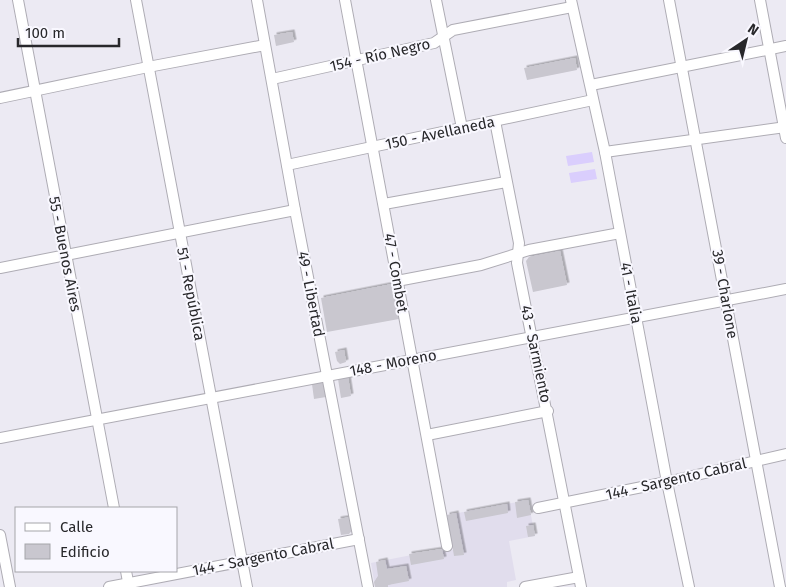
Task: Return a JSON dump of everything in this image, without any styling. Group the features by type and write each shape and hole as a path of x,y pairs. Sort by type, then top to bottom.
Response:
{"street":[{"name":"55 - Buenos Aires","path":"18,0 114,507"},
{"name":"51 - República","path":"136,0 247,587"},
{"name":"49 - Libertad","path":"256,0 368,587"},
{"name":"47 - Combet","path":"345,0 447,546"},
{"path":"436,0 462,128"},
{"name":"39 - Charlone","path":"669,0 780,587"},
{"path":"760,0 786,138"},
{"name":"154 - Río Negro","path":"272,79 434,43 453,30 572,3"},
{"name":"41 - Italia","path":"572,3 605,152 667,482 689,587"},
{"path":"0,98 265,45"},
{"path":"590,85 786,46"},
{"name":"150 - Avellaneda","path":"287,165 593,100"},
{"name":"43 - Sarmiento","path":"495,121 519,243 517,263 548,412 580,582"},
{"path":"605,152 785,127"},
{"path":"384,204 506,182"},
{"path":"0,268 295,210"},
{"path":"397,281 481,264 518,253 620,233"},
{"name":"148 - Moreno","path":"0,438 786,289"},
{"path":"427,435 548,412"},
{"name":"144 - Sargento Cabral","path":"538,508 667,482 786,454"},
{"path":"0,535 10,587"},
{"name":"144 - Sargento Cabral","path":"109,587 128,585 359,538"},
{"path":"126,572 128,585"},
{"path":"525,587 580,582"}],"shaded area":[{"path":"592,152 594,162 568,166 566,156"},
{"path":"595,169 597,179 571,183 569,173"},
{"path":"528,500 535,536 509,541 516,580 507,582 507,587 375,587 371,563 442,549 443,551 453,550 447,515"}],"building":[{"path":"292,32 294,42 276,46 274,35"},
{"path":"575,58 577,70 527,80 524,68"},
{"path":"560,251 567,285 533,292 526,261 529,257"},
{"path":"392,284 399,319 327,332 321,298"},
{"path":"344,350 346,362 340,364 337,361 335,352"},
{"path":"348,377 351,396 341,398 338,379"},
{"path":"324,382 326,397 314,399 312,384"},
{"path":"528,500 531,515 517,518 515,502"},
{"path":"507,504 508,513 466,521 464,512"},
{"path":"456,513 464,555 454,556 447,515"},
{"path":"351,517 353,529 349,534 341,535 338,519"},
{"path":"533,525 535,536 528,537 526,526"},
{"path":"442,549 444,559 411,565 409,554"},
{"path":"385,560 387,569 406,566 409,581 388,585 388,587 375,587 374,582 378,576 376,562"}]}
